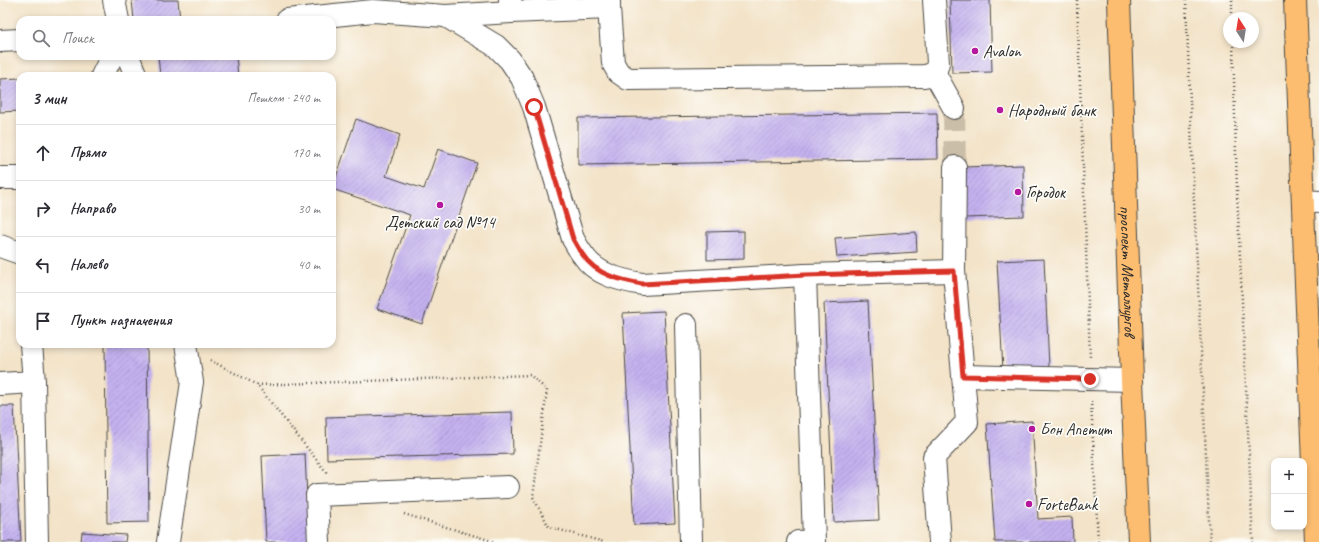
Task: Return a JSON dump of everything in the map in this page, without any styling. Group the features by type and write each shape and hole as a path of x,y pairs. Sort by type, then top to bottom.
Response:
{"main road":[{"name":"проспект Металлургов","path":"1119,0 1139,542"},
{"path":"1295,0 1311,201 1316,542"}],"lane":[{"path":"114,0 117,16"},
{"path":"934,0 938,63 935,74 954,108"},
{"path":"325,16 373,11 446,16 511,6 609,4 613,63 618,72 628,79 924,76 935,74"},
{"path":"446,16 496,46 510,60 522,78 534,107 573,239 583,256 596,269 618,279 642,284 805,275 954,271"},
{"path":"0,41 16,40"},
{"path":"104,72 110,60"},
{"path":"130,60 134,72"},
{"path":"940,542 934,456 967,422 954,271 955,168"},
{"path":"0,178 16,178"},
{"path":"0,246 16,252"},
{"path":"798,542 814,541 805,275"},
{"path":"686,325 690,542"},
{"path":"31,348 34,382 37,542"},
{"path":"168,542 192,382 187,348"},
{"path":"963,376 1132,380"},
{"path":"0,384 34,382"},
{"path":"319,542 317,495 508,486"}],"path":[{"path":"1077,0 1090,379 1098,542"},
{"path":"1186,0 1210,542"},
{"path":"1232,0 1232,12"},
{"path":"1233,48 1238,199 1253,542"},
{"path":"191,348 257,385 314,456 342,494"},
{"path":"257,385 530,375 547,390 533,497 550,527 604,542"},
{"path":"403,513 495,542"}],"building":[{"path":"132,0 178,0 180,16 134,16"},
{"path":"950,0 990,0 992,72 952,73"},
{"path":"158,60 236,60 238,72 160,72"},
{"path":"16,78 16,111 0,112 0,79"},
{"path":"937,113 938,159 578,165 578,118"},
{"path":"356,119 400,135 386,176 424,189 438,149 477,163 422,324 377,309 410,215 336,190 336,177"},
{"path":"1023,165 1024,216 965,218 964,167"},
{"path":"744,231 744,259 707,260 707,232"},
{"path":"916,232 917,252 837,257 835,238"},
{"path":"1044,259 1049,367 1003,370 997,261"},
{"path":"868,301 879,520 834,522 824,303"},
{"path":"664,311 675,523 634,525 623,313"},
{"path":"105,348 147,348 149,522 107,523"},
{"path":"0,406 14,406 21,542 0,542"},
{"path":"512,412 513,454 327,459 326,417"},
{"path":"1032,421 1038,519 1072,517 1073,542 995,542 987,424"},
{"path":"305,454 309,542 266,542 262,456"},
{"path":"82,532 126,535 125,542 81,542"}],"tunnel":[{"path":"954,108 955,167"}],"place":[{"name":"Avalon","path":"975,51"},
{"name":"Народный банк","path":"1000,110"},
{"name":"Городок","path":"1018,192"},
{"name":"Детский сад №14","path":"440,205"},
{"name":"Бон Апетит","path":"1032,429"},
{"name":"ForteBank","path":"1029,504"}],"route":[{"path":"534,107 573,239 583,256 596,269 618,279 642,284 805,275 954,271 963,376 1090,379"}]}
